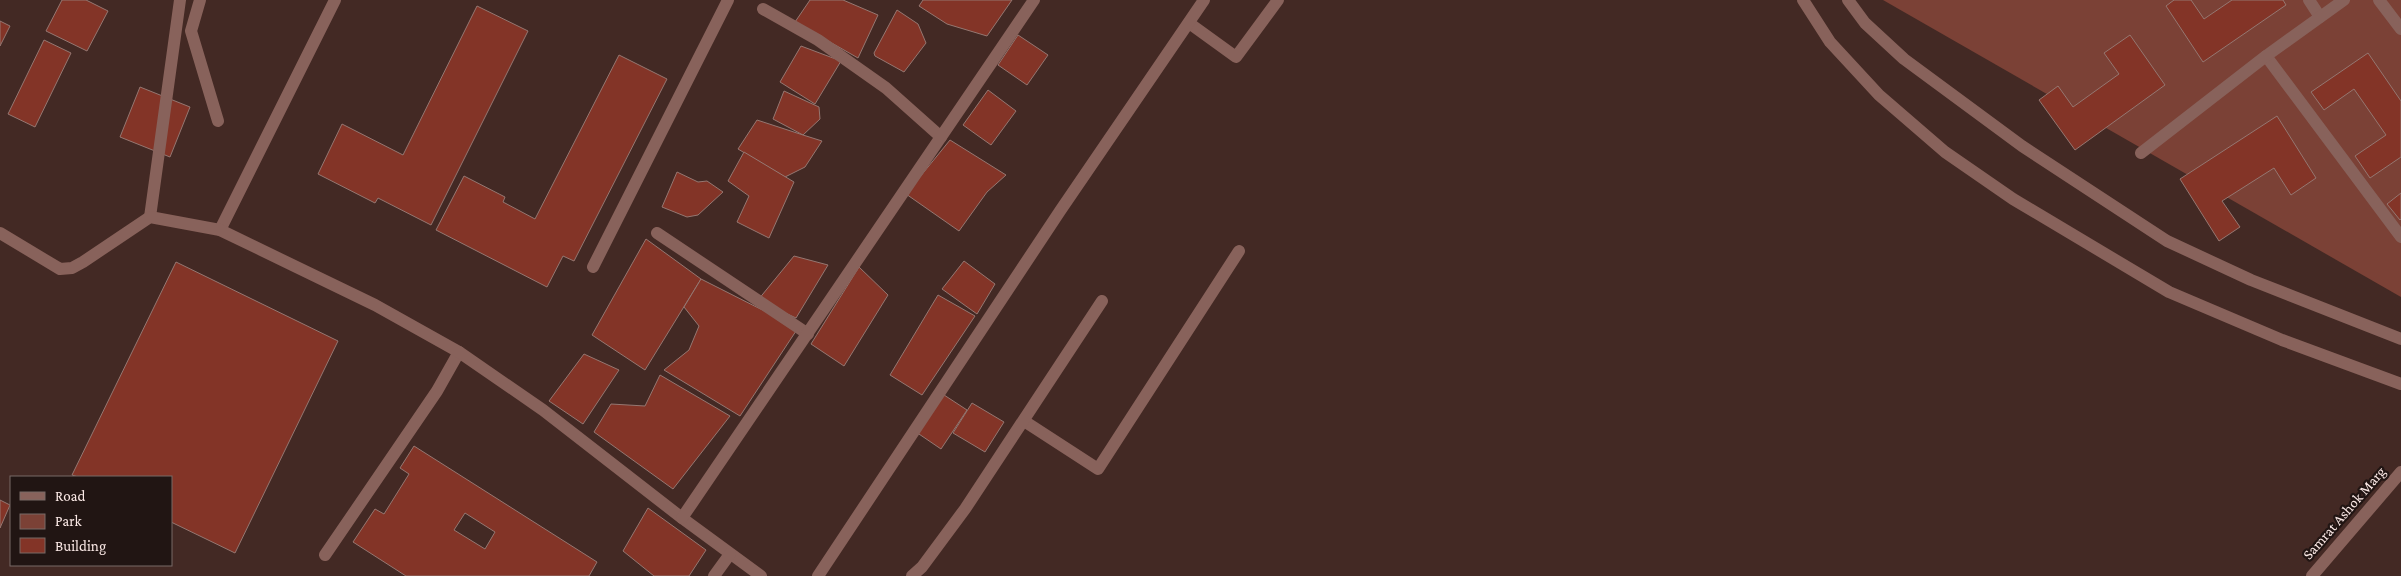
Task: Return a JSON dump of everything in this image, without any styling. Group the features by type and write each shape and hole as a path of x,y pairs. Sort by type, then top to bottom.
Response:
{"street":[{"path":"150,217 180,0"},
{"path":"200,0 191,31 218,121"},
{"path":"220,230 336,0"},
{"path":"594,267 728,0"},
{"path":"682,518 1034,0"},
{"path":"818,576 1060,211 1204,0"},
{"path":"1189,23 1236,57 1278,0"},
{"path":"1803,0 1830,42 1879,95 1945,152 2013,199 2169,292 2282,340 2401,384"},
{"path":"1848,0 1865,23 1904,59 2022,146 2167,240 2251,280 2401,339"},
{"path":"2309,0 2320,17"},
{"path":"2141,153 2266,56 2344,0"},
{"path":"2379,0 2401,29"},
{"path":"763,9 818,40 886,88 941,137"},
{"path":"2266,56 2401,237"},
{"path":"0,233 60,269 72,268 83,262 150,217 220,230 375,305 459,352 543,410 682,518 761,576"},
{"path":"657,233 808,334"},
{"path":"1024,421 1098,469 1239,251"},
{"path":"912,576 922,567 965,509 1102,301"},
{"path":"325,555 436,391 459,352"},
{"name":"Samrat Ashok Marg","path":"2312,576 2401,472"},
{"path":"714,576 730,554"}],"green space":[{"path":"1883,0 2401,0 2401,297"}],"building":[{"path":"62,0 86,0 108,11 87,51 46,31"},
{"path":"810,0 843,0 878,15 858,58 795,22"},
{"path":"923,0 1012,0 987,36 947,24 919,6"},
{"path":"2174,0 2191,0 2204,19 2232,0 2283,0 2286,5 2203,62 2166,6"},
{"path":"477,6 528,31 431,225 378,198 375,203 318,174 342,124 403,155"},
{"path":"897,10 918,24 926,43 904,72 875,56 874,53"},
{"path":"0,21 10,26 0,46"},
{"path":"1018,35 1048,55 1027,85 998,65"},
{"path":"2130,35 2165,85 2075,150 2039,100 2058,86 2073,107 2119,74 2104,53"},
{"path":"44,40 71,53 35,127 8,114"},
{"path":"801,46 841,61 815,104 780,82"},
{"path":"2368,53 2401,101 2401,157 2370,178 2355,156 2386,135 2354,89 2324,110 2311,92"},
{"path":"619,55 667,79 574,261 563,256 547,287 436,230 464,176 505,197 503,202 535,219"},
{"path":"140,87 190,107 170,157 120,137"},
{"path":"988,90 1016,111 991,145 963,125"},
{"path":"784,91 819,107 820,119 803,135 773,119"},
{"path":"2277,116 2316,178 2291,195 2274,168 2222,201 2240,227 2219,241 2180,179"},
{"path":"757,120 822,141 805,167 785,177 738,149"},
{"path":"950,140 1006,175 987,192 959,231 906,194"},
{"path":"744,152 794,182 769,238 737,222 749,196 728,181"},
{"path":"677,172 698,182 707,181 723,192 698,215 687,217 662,207"},
{"path":"2401,193 2401,219 2400,220 2387,204"},
{"path":"646,239 701,279 645,370 592,335"},
{"path":"794,256 828,265 796,318 758,300"},
{"path":"964,261 995,284 977,314 942,289"},
{"path":"176,262 338,341 235,553 172,522 172,476 72,475"},
{"path":"859,267 888,295 844,366 811,344"},
{"path":"701,279 798,328 740,416 664,370 689,350 699,326 684,307"},
{"path":"938,295 975,316 922,395 890,375"},
{"path":"584,354 619,370 583,424 549,401"},
{"path":"660,375 730,416 673,489 594,432 611,404 645,406"},
{"path":"941,393 967,410 941,449 916,432"},
{"path":"972,403 1004,422 985,452 953,433"},
{"path":"414,446 597,562 589,576 406,576 353,542 375,509 384,514 409,474 400,468","holes":["465,513 495,532 485,549 454,530"]},
{"path":"0,500 10,505 0,528"},
{"path":"648,508 706,550 689,576 654,576 623,551"}]}
